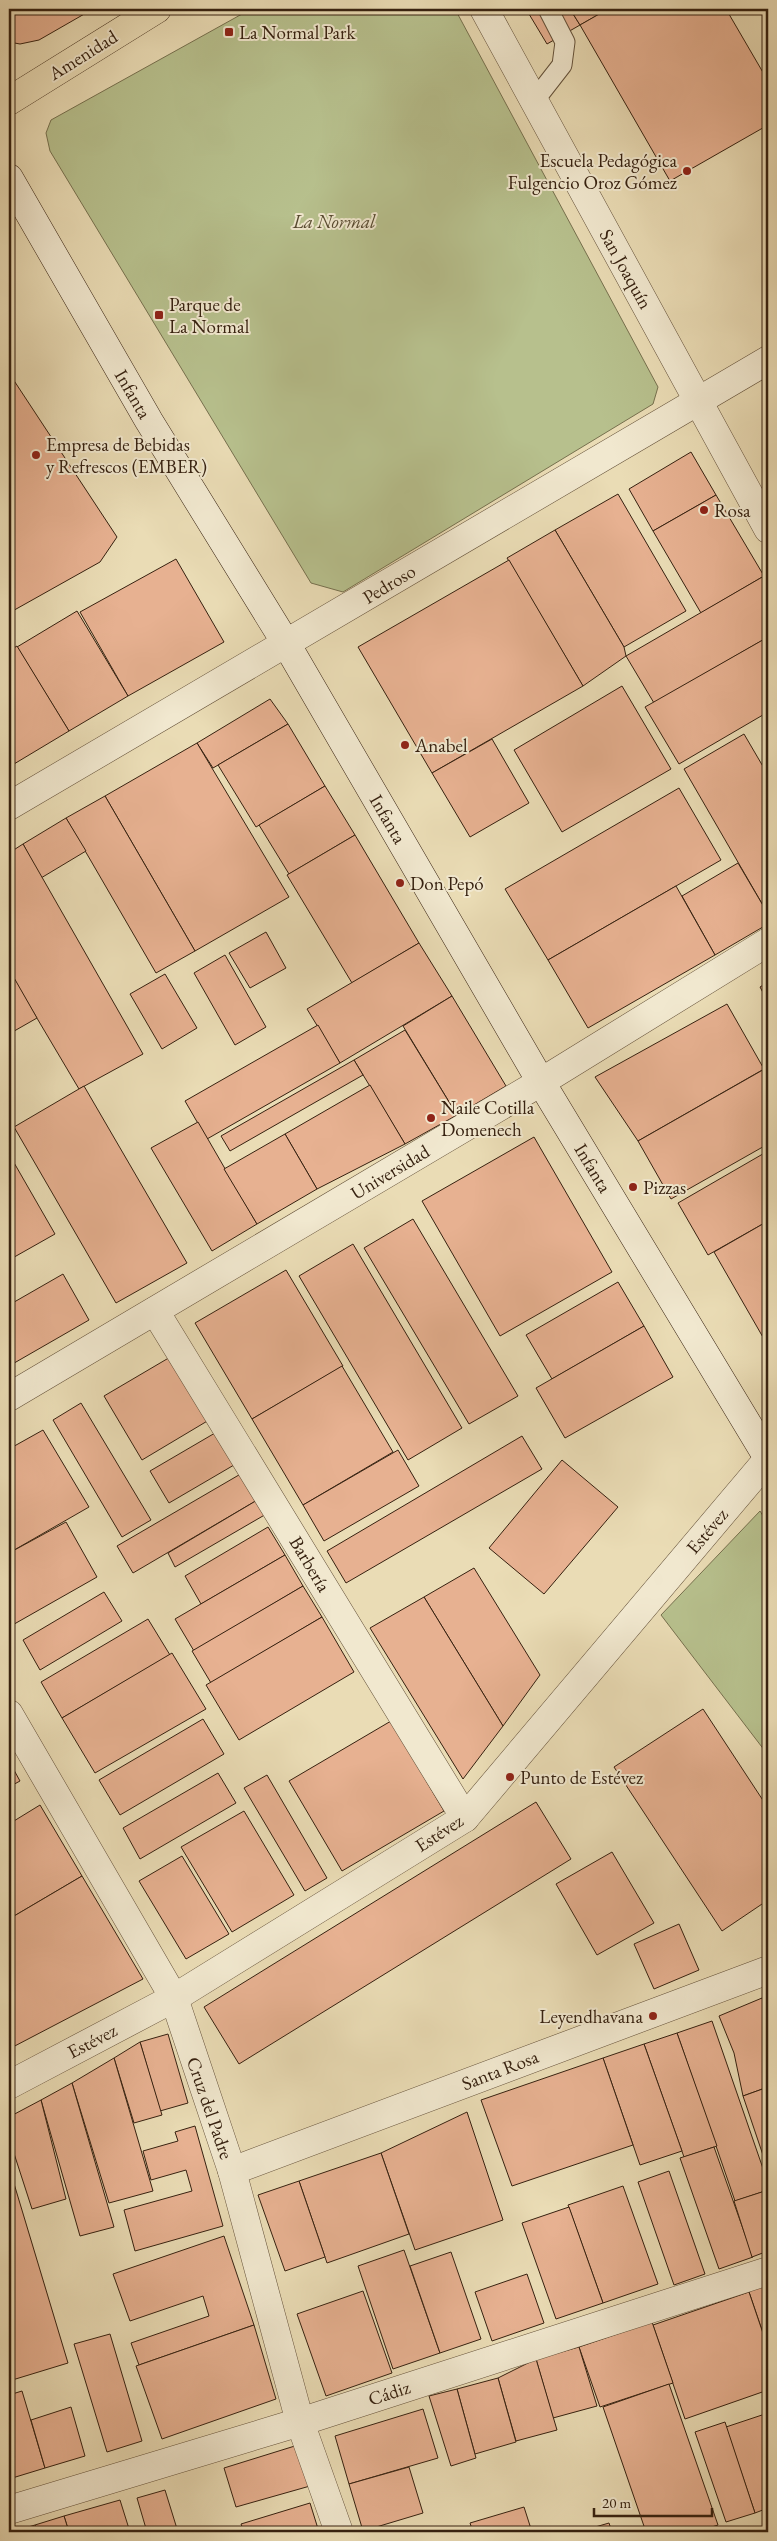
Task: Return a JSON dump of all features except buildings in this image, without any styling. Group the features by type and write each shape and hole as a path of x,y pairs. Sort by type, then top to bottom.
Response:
{"main road":[{"name":"Amenidad","path":"9,101 157,9"}],"street":[{"name":"San Joaquín","path":"484,9 768,529"},
{"name":"Infanta","path":"9,178 149,421 287,645 541,1082 768,1459"},
{"name":"Pedroso","path":"9,806 287,645 768,360"},
{"name":"Universidad","path":"9,1396 156,1311 541,1082 768,942"},
{"name":"Barbería","path":"156,1311 465,1818"},
{"name":"Estévez","path":"9,2085 174,1998 465,1818 768,1459"},
{"name":"Cruz del Padre","path":"9,1714 174,1998 232,2171 300,2422 339,2532"},
{"name":"Santa Rosa","path":"232,2171 768,1970"},
{"name":"Cádiz","path":"9,2510 300,2422 768,2271"}],"lane":[{"path":"534,100 562,65 565,42 548,9"}],"green space":[{"name":"La Normal","path":"251,9 455,9 658,387 653,404 343,592 311,583 50,151 46,133 51,120"},
{"path":"760,1511 768,1524 768,1755 661,1615"}],"place":[{"name":"La Normal Park","path":"229,32"},
{"name":"Escuela Pedagógica Fulgencio Oroz Gómez","path":"687,171"},
{"name":"Parque de La Normal","path":"159,315"},
{"name":"Empresa de Bebidas y Refrescos (EMBER)","path":"36,455"},
{"name":"Rosa","path":"704,510"},
{"name":"Anabel","path":"405,745"},
{"name":"Don Pepó","path":"400,883"},
{"name":"Naile Cotilla Domenech","path":"431,1118"},
{"name":"Pizzas","path":"633,1187"},
{"name":"Punto de Estévez","path":"510,1777"},
{"name":"Leyendhavana","path":"653,2016"}]}
